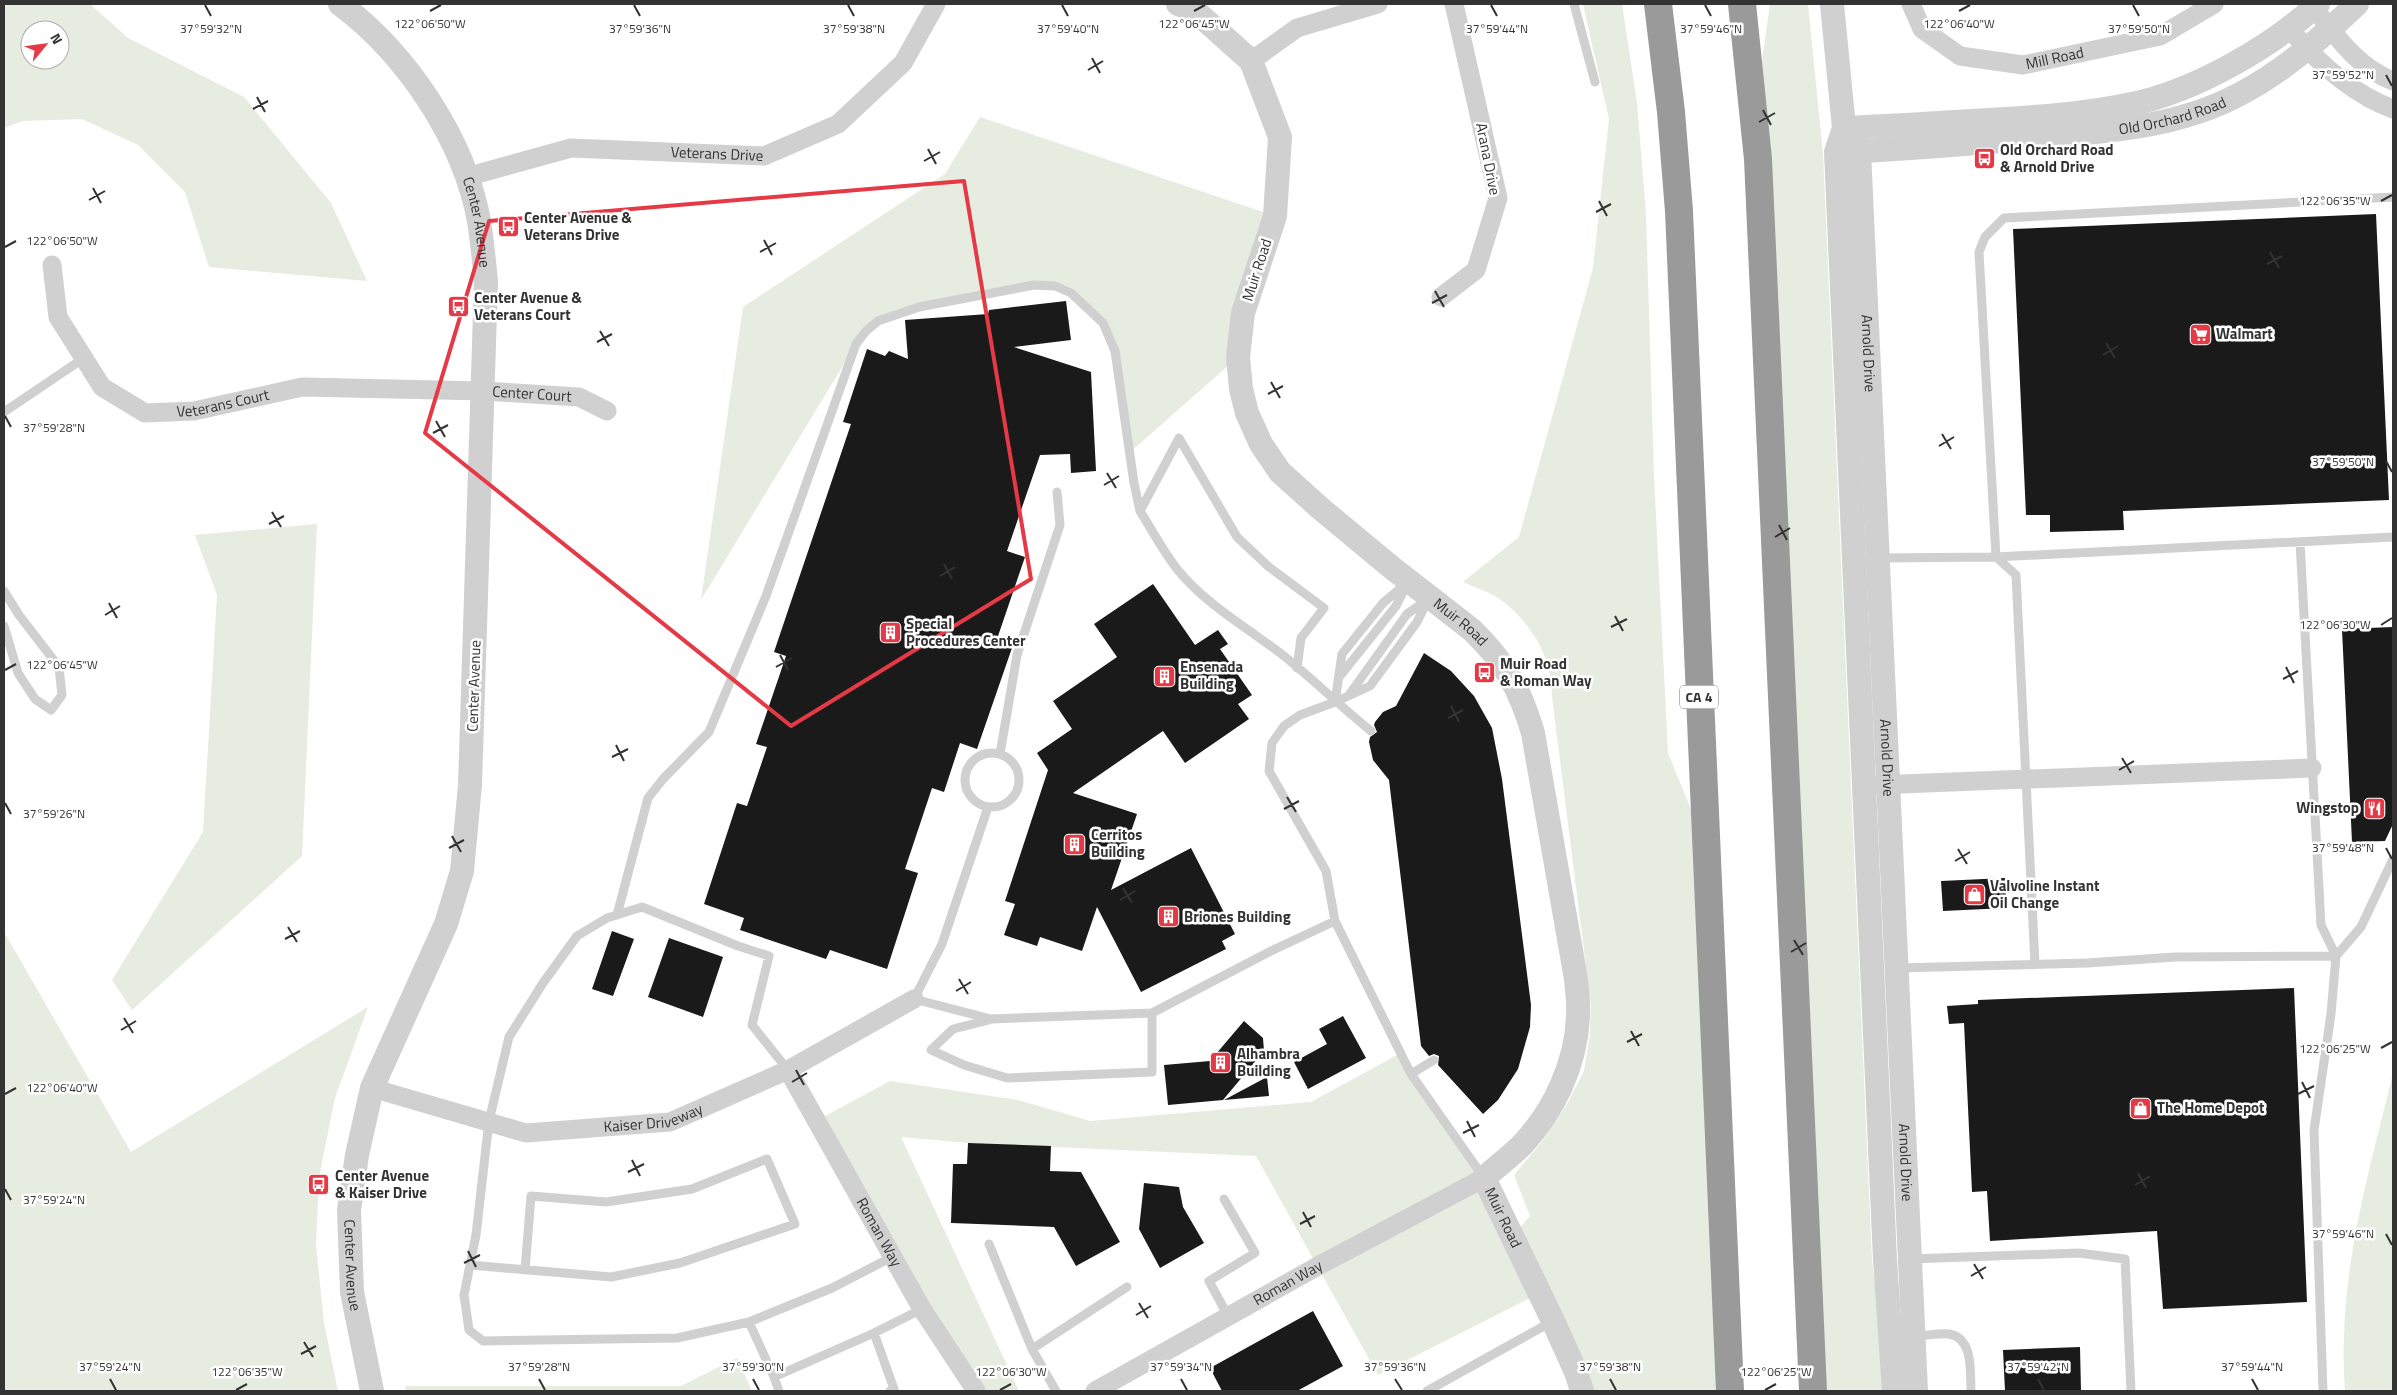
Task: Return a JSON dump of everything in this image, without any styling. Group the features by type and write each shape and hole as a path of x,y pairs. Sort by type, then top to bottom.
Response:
{"highway":[{"name":"CA 4","path":"1658,4 1671,112 1679,211 1730,1391"},
{"path":"1742,4 1759,169 1813,1391"}],"street":[{"name":"Center Avenue","path":"340,4 363,21 394,55 423,92 450,140 466,177 478,220 486,281 470,784 462,871 446,924 372,1088 357,1155 349,1210 352,1292 372,1391"},
{"name":"Veterans Drive","path":"466,177 571,148 764,156 838,124 903,64 936,4"},
{"path":"1251,61 1297,28 1378,4"},
{"name":"Arana Drive","path":"1442,297 1476,270 1498,198 1454,4"},
{"name":"Arnold Drive","path":"1832,4 1844,128 1836,152 1884,1250 1894,1391"},
{"name":"Mill Road","path":"1911,4 1922,29 1960,56 2023,65 2160,36 2214,4"},
{"name":"Old Orchard Road","path":"1836,152 2113,131 2198,112 2240,94 2306,49 2357,4"},
{"name":"Muir Road","path":"1189,6 1251,61 1280,137 1274,216 1243,312 1238,357 1241,389 1247,413 1261,444 1280,472 1320,508 1409,582 1472,630 1489,646 1508,670 1525,706 1533,732 1576,978 1578,1016 1575,1042 1565,1079 1546,1115 1522,1145 1484,1178 1553,1321 1582,1391"},
{"path":"2316,6 2330,28 2360,62 2393,81"},
{"name":"Old Orchard Road","path":"1844,128 2064,115 2134,104 2171,92 2220,71 2266,45 2316,6"},
{"path":"2289,28 2322,66 2342,81 2393,109"},
{"name":"Arnold Drive","path":"1844,128 1859,151 1908,1259 1916,1391"},
{"name":"Veterans Court","path":"52,265 58,317 102,387 145,413 194,411 302,387 484,391"},
{"name":"Center Court","path":"484,391 579,397 608,410"},
{"path":"1863,785 2312,768"},
{"name":"Kaiser Driveway","path":"372,1088 526,1133 670,1122 788,1070 914,999"},
{"name":"Roman Way","path":"788,1070 922,1309 976,1391"},
{"name":"Roman Way","path":"1095,1391 1228,1316 1484,1178"}],"lane":[{"path":"1574,4 1594,82"},
{"path":"2035,964 2016,575 1996,557 1979,252 1985,237 2004,218 2393,196"},
{"path":"618,915 648,798 663,779 709,732 766,596 856,344 866,331 878,321 919,307 1034,285 1055,286 1071,294 1103,322 1115,350 1134,483 1140,511 1178,570 1207,600 1297,668 1371,731"},
{"path":"4,412 84,358"},
{"path":"1140,511 1179,438 1236,537 1269,567 1324,608 1301,638 1297,668"},
{"path":"1000,754 1018,655 1060,525 1057,492"},
{"path":"1878,558 1996,557 2393,537"},
{"path":"2300,542 2320,926 2336,956 2331,1014 2314,1130 2323,1391"},
{"path":"1335,702 1339,678 1396,606 1409,582"},
{"path":"4,591 19,616 59,666 62,695 51,710 35,699 18,673 4,626"},
{"path":"1348,696 1407,614 1429,598"},
{"path":"1429,598 1417,622 1370,686 1300,716 1284,726 1272,743 1269,771 1326,871 1335,921 1412,1074 1484,1178"},
{"path":"983,754 1000,754 1014,765 1018,773 1017,790 1006,804 988,807 972,799 965,782 966,773 969,765 983,754"},
{"path":"988,807 942,944 914,999 991,1019"},
{"path":"2336,956 2360,927 2393,858"},
{"path":"788,1070 752,1024 769,956 738,946 642,907 607,918 577,936 508,1038 489,1121 476,1235 464,1295 469,1330 483,1341 677,1338 749,1322 832,1288 892,1256"},
{"path":"1152,1013 1152,1072 1007,1078 964,1065 931,1050 953,1029 991,1019 1152,1013 1271,951 1335,921"},
{"path":"1896,968 2087,963 2175,957 2336,956"},
{"path":"1412,1074 1434,1060"},
{"path":"470,1265 525,1270 611,1277 680,1263 795,1224 767,1159 692,1189 606,1202 531,1196 525,1270"},
{"path":"1224,1199 1254,1253 1209,1281 1228,1316"},
{"path":"989,1244 1032,1348 1056,1391"},
{"path":"1908,1259 2079,1253 2125,1259 2131,1391"},
{"path":"1032,1348 1126,1287"},
{"path":"774,1377 874,1333 922,1309"},
{"path":"1427,1391 1553,1321"},
{"path":"749,1322 779,1391"},
{"path":"874,1333 894,1389 890,1391"},
{"path":"1914,1336 1951,1334 1963,1344 1970,1355 1971,1391"}],"highlighted area":[{"path":"964,181 1031,579 791,726 425,433 489,221"}],"shaded area":[{"path":"4,4 90,4 128,38 244,97 331,203 367,281 209,267 185,192 138,145 82,119 23,121 4,128"},
{"path":"1583,4 1622,4 1637,103 1646,214 1654,476 1668,753 1706,846 1730,1391 1582,1391 1540,1293 1378,1375 1256,1156 968,1143 901,1137 1019,1391 974,1391 816,1121 890,1081 1018,1100 1090,1121 1311,1102 1401,1053 1468,1154 1513,1235 1530,1216 1514,1175 1544,1139 1566,1106 1584,1071 1590,1034 1591,1006 1549,670 1540,645 1516,613 1496,596 1463,582 1519,537 1593,268 1609,119"},
{"path":"1770,4 1808,4 1823,154 1872,1260 1887,1391 1813,1391 1755,112"},
{"path":"980,117 1275,216 1238,357 1129,453 1110,336 1071,293 1034,285 878,321 856,344 701,600 743,307 945,174"},
{"path":"317,524 302,856 132,1010 112,980 203,832 217,595 195,535"},
{"path":"4,932 131,1152 368,1007 335,1098 319,1177 316,1245 324,1323 338,1391 4,1391"},
{"path":"2393,1073 2393,1391 2345,1391 2344,1345 2350,1271 2361,1204"},
{"path":"737,1358 752,1391 406,1391 405,1386 681,1386"}],"building":[{"name":"Walmart","path":"2376,214 2389,500 2123,511 2124,530 2050,532 2050,515 2026,515 2013,229"},
{"name":"Special Procedures Center","path":"1066,301 1071,340 1014,347 1091,372 1096,471 1071,473 1070,454 1040,455 1007,551 1025,557 997,639 1013,645 977,749 960,743 944,792 932,788 905,869 918,873 887,969 830,950 826,959 740,930 744,918 704,904 737,803 747,806 767,747 756,744 786,656 774,652 851,424 843,422 867,349 885,356 889,351 908,359 905,320 988,314 989,310"},
{"path":"1153,584 1195,645 1218,630 1228,644 1220,649 1252,695 1238,704 1249,719 1185,763 1163,731 1073,793 1137,814 1111,890 1191,848 1235,934 1222,941 1226,949 1141,992 1097,907 1082,951 1040,937 1037,946 1004,935 1015,904 1005,901 1048,770 1037,753 1072,729 1053,701 1117,657 1094,624"},
{"path":"2393,627 2393,824 2385,841 2352,842 2342,629"},
{"path":"1424,653 1451,671 1474,696 1492,728 1502,779 1531,1005 1530,1027 1518,1069 1498,1100 1483,1114 1438,1065 1439,1056 1434,1054 1429,1056 1421,1046 1389,780 1373,760 1369,742 1370,737 1377,732 1374,725 1375,722 1383,712 1396,706"},
{"name":"Valvoline Instant Oil Change","path":"2005,878 2007,908 1943,911 1941,881"},
{"path":"612,931 634,939 613,996 592,989"},
{"path":"669,938 723,957 703,1017 648,997"},
{"name":"The Home Depot","path":"2294,988 2307,1302 2163,1309 2157,1231 1990,1241 1987,1191 1972,1192 1964,1023 1949,1024 1947,1006 1978,1004 1978,1000"},
{"path":"1343,1016 1366,1058 1308,1089 1294,1062 1327,1044 1319,1029"},
{"name":"Alhambra Building","path":"1244,1021 1263,1038 1264,1051 1223,1100 1168,1105 1164,1065 1210,1061"},
{"path":"1267,1077 1269,1096 1224,1100"},
{"path":"968,1143 1051,1146 1050,1171 1081,1172 1120,1242 1076,1266 1054,1227 951,1223 953,1164 967,1164"},
{"path":"1144,1183 1179,1187 1183,1207 1204,1243 1160,1268 1139,1229"},
{"path":"1313,1311 1343,1366 1297,1391 1222,1391 1210,1368"},
{"path":"2080,1347 2081,1391 2005,1391 2003,1350"}],"place":[{"name":"Old Orchard Road & Arnold Drive","path":"1984,159"},
{"name":"Center Avenue & Veterans Drive","path":"508,227"},
{"name":"Center Avenue & Veterans Court","path":"458,307"},
{"name":"Walmart","path":"2200,334"},
{"name":"Special Procedures Center","path":"890,633"},
{"name":"Muir Road & Roman Way","path":"1484,673"},
{"name":"Ensenada Building","path":"1164,676"},
{"name":"Wingstop","path":"2375,808"},
{"name":"Cerritos Building","path":"1075,844"},
{"name":"Valvoline Instant Oil Change","path":"1974,895"},
{"name":"Briones Building","path":"1168,917"},
{"name":"Alhambra Building","path":"1221,1063"},
{"name":"The Home Depot","path":"2141,1108"},
{"name":"Center Avenue & Kaiser Drive","path":"319,1185"}]}
